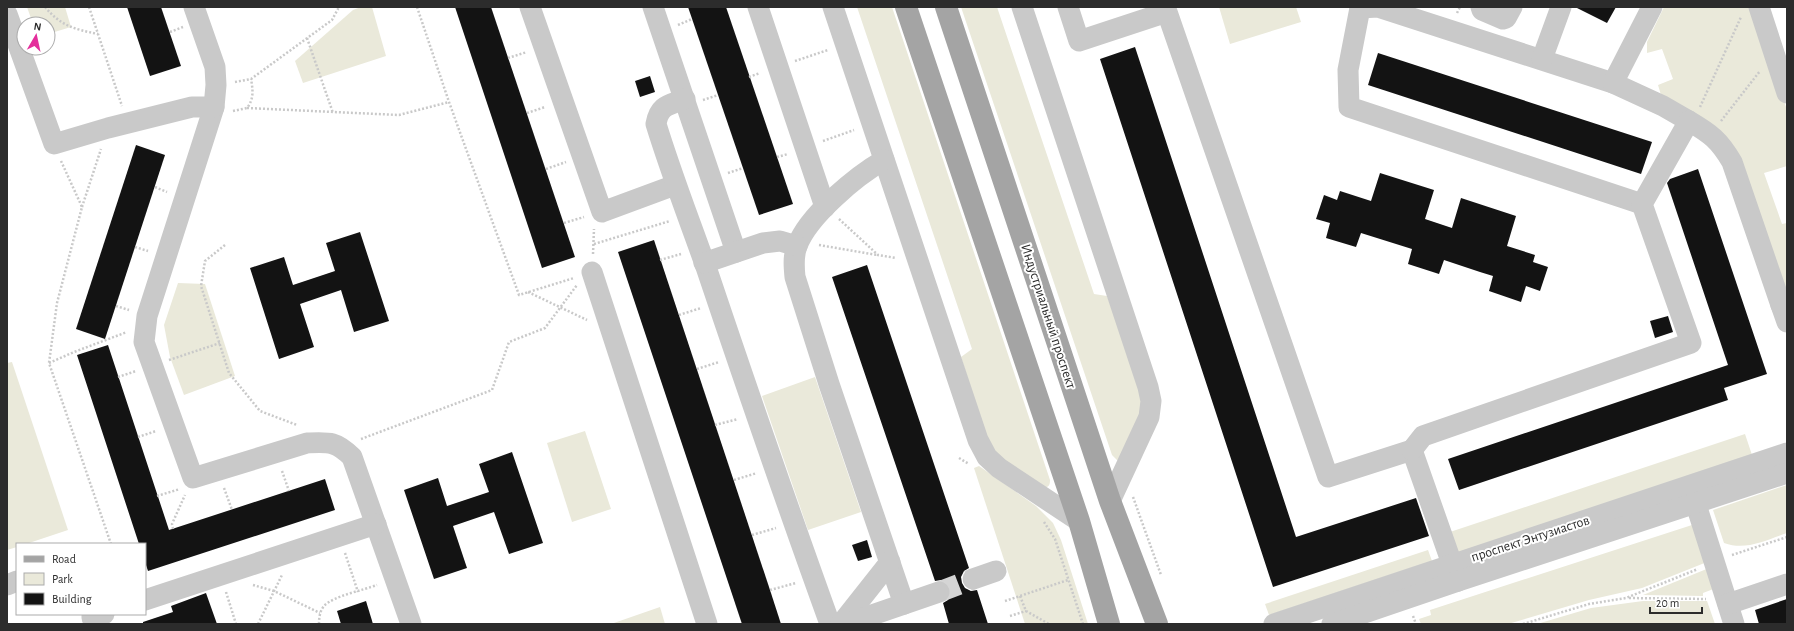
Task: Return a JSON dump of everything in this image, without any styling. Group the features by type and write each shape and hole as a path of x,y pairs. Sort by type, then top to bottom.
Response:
{"main road":[{"path":"906,7 1079,521 1110,624"},
{"name":"Индустриальный проспект","path":"946,7 1110,501 1157,624"}],"street":[{"path":"194,7 215,67 216,85 214,107 147,316 144,342 194,478 307,444 326,442 342,446 352,457 411,624"},
{"path":"530,7 602,212 675,185"},
{"path":"653,7 736,252"},
{"path":"758,7 825,207"},
{"path":"832,7 978,440 987,457 999,468 1079,521"},
{"path":"1022,7 1149,394 1150,417 1110,501"},
{"path":"1068,7 1080,41 1167,9 1328,477 1412,450 1423,436 1691,343 1642,204 1689,121"},
{"path":"1642,204 1349,107 1348,70 1369,7 1482,40 1613,83 1663,106 1712,134 1724,148 1732,162 1785,310"},
{"path":"1482,40 1487,11 1503,19 1506,18 1512,7"},
{"path":"1542,60 1561,7"},
{"path":"1613,83 1652,7"},
{"path":"1751,11 1775,56 1787,93"},
{"path":"7,14 54,144 192,107 214,107"},
{"path":"685,99 664,107 657,115 656,124 675,185 704,263 774,468 830,624"},
{"path":"884,160 867,169 825,207 807,228 797,246 794,261 795,277 829,384 904,604"},
{"path":"704,263 769,242 780,241 797,246"},
{"path":"587,276 612,332 707,624"},
{"path":"1412,450 1455,572"},
{"name":"проспект Энтузиастов","path":"1274,624 1387,595 1692,494 1787,453"},
{"name":"проспект Энтузиастов","path":"1692,494 1787,473"},
{"path":"1692,494 1734,624"},
{"path":"146,600 376,524"},
{"path":"841,624 890,562"},
{"path":"973,579 996,571"},
{"path":"1728,604 1787,584"},
{"path":"846,624 939,592"},
{"name":"проспект Энтузиастов","path":"1332,624 1387,595"}],"path":[{"path":"45,7 54,18 65,25 77,30 98,34"},
{"path":"89,7 98,34 118,126 82,207 57,303 49,363 111,543"},
{"path":"216,85 251,79 332,20 339,7"},
{"path":"416,7 519,295"},
{"path":"1689,121 1698,113 1751,11"},
{"path":"307,38 333,113"},
{"path":"1712,134 1770,58 1775,56"},
{"path":"247,108 253,95 251,79"},
{"path":"214,107 232,111 247,108 399,116 449,102"},
{"path":"54,144 82,207"},
{"path":"825,207 878,255"},
{"path":"594,244 687,215"},
{"path":"797,246 816,244 896,258"},
{"path":"225,245 205,261 201,286 229,373 260,411 300,426"},
{"path":"342,446 492,390 509,342 545,328 587,276"},
{"path":"528,292 612,332"},
{"path":"49,363 74,352 145,327"},
{"path":"153,365 220,343"},
{"path":"697,369 736,357"},
{"path":"715,425 756,414"},
{"path":"959,458 972,466"},
{"path":"734,480 774,468"},
{"path":"218,471 232,510"},
{"path":"1130,490 1162,577"},
{"path":"173,529 172,524 186,493"},
{"path":"1041,519 1055,539 1083,624"},
{"path":"752,535 794,523"},
{"path":"339,536 358,592"},
{"path":"1626,598 1725,557 1787,537"},
{"path":"258,624 286,567 289,552"},
{"path":"220,575 274,591 320,613"},
{"path":"220,575 236,624"},
{"path":"770,590 813,578"},
{"path":"319,624 320,613 332,600 395,579"},
{"path":"1005,601 1068,580"},
{"path":"1020,596 1026,612"},
{"path":"1522,624 1589,604 1626,598 1706,599 1728,604"},
{"path":"1010,616 1026,612 1049,624"},
{"path":"1412,615 1416,624"}],"green space":[{"path":"27,7 65,7 71,27 56,32 56,16 30,16"},
{"path":"361,7 372,7 386,56 303,83 295,61 353,10"},
{"path":"857,7 892,7 1050,480 1049,486 1046,488 1009,465 989,446 961,357 972,349"},
{"path":"961,7 997,7 1094,294 1107,296 1141,388 1143,413 1122,459 1117,460 1112,455"},
{"path":"1219,7 1296,7 1301,22 1230,44"},
{"path":"1664,7 1752,7 1787,110 1787,166 1764,173 1782,224 1787,223 1787,293 1737,160 1661,95 1658,85 1673,79 1662,49 1647,53 1647,42"},
{"path":"178,283 205,284 235,376 184,395 170,357 164,325"},
{"path":"12,362 68,530 29,543 16,543 16,547 7,550 7,363"},
{"path":"815,377 861,512 808,530 762,396"},
{"path":"585,431 611,509 572,522 547,443"},
{"path":"1745,434 1752,455 1457,553 1450,532"},
{"path":"979,466 1036,506 1053,523 1061,540 1088,624 1025,624 974,468"},
{"path":"1787,485 1787,533 1756,544 1740,546 1724,543 1713,510"},
{"path":"1692,525 1707,562 1642,588 1589,600 1508,624 1421,624 1419,619 1431,615 1430,610"},
{"path":"1428,550 1432,561 1269,615 1265,604"},
{"path":"1709,568 1716,588 1703,593 1703,596 1643,595"},
{"path":"1643,601 1707,601 1715,624 1537,624 1591,608"},
{"path":"660,607 665,624 611,624"}],"building":[{"path":"127,7 161,7 181,66 150,76"},
{"path":"455,7 491,7 575,257 542,268"},
{"path":"688,7 726,7 793,204 759,215"},
{"path":"1575,7 1616,7 1607,23"},
{"path":"1135,47 1296,537 1416,498 1429,536 1273,587 1100,59"},
{"path":"1378,53 1652,142 1641,174 1368,85"},
{"path":"650,76 655,92 640,97 635,81"},
{"path":"136,145 165,155 105,339 76,329"},
{"path":"1698,169 1767,374 1724,388 1728,400 1459,490 1448,459 1728,365 1667,183 1670,179"},
{"path":"1380,173 1434,190 1425,219 1452,228 1461,198 1516,216 1507,246 1535,255 1533,262 1548,267 1540,291 1526,286 1521,302 1489,291 1493,276 1444,260 1439,274 1408,264 1412,249 1361,233 1356,247 1326,238 1330,223 1316,219 1324,195 1337,200 1340,191 1371,201"},
{"path":"360,232 389,321 354,332 341,290 300,304 314,347 279,359 250,268 284,257 293,285 335,271 326,243"},
{"path":"654,240 781,624 742,624 618,252"},
{"path":"867,265 969,568 964,571 961,577 962,583 965,588 971,591 977,590 988,624 949,624 943,603 948,600 951,594 950,588 947,583 941,580 935,581 832,277"},
{"path":"1668,316 1673,332 1655,338 1650,321"},
{"path":"108,345 169,530 325,479 335,510 148,571 146,565 146,543 139,543 77,355"},
{"path":"512,452 543,543 509,554 494,512 453,526 467,568 434,579 404,490 438,478 447,506 489,492 479,464"},
{"path":"867,540 872,557 858,561 852,545"},
{"path":"206,593 217,624 143,624 143,622 173,612 171,606"},
{"path":"1787,599 1787,624 1759,624 1755,610"},
{"path":"366,601 373,624 341,624 337,611"}],"tunnel":[{"path":"939,592 973,579"}]}
